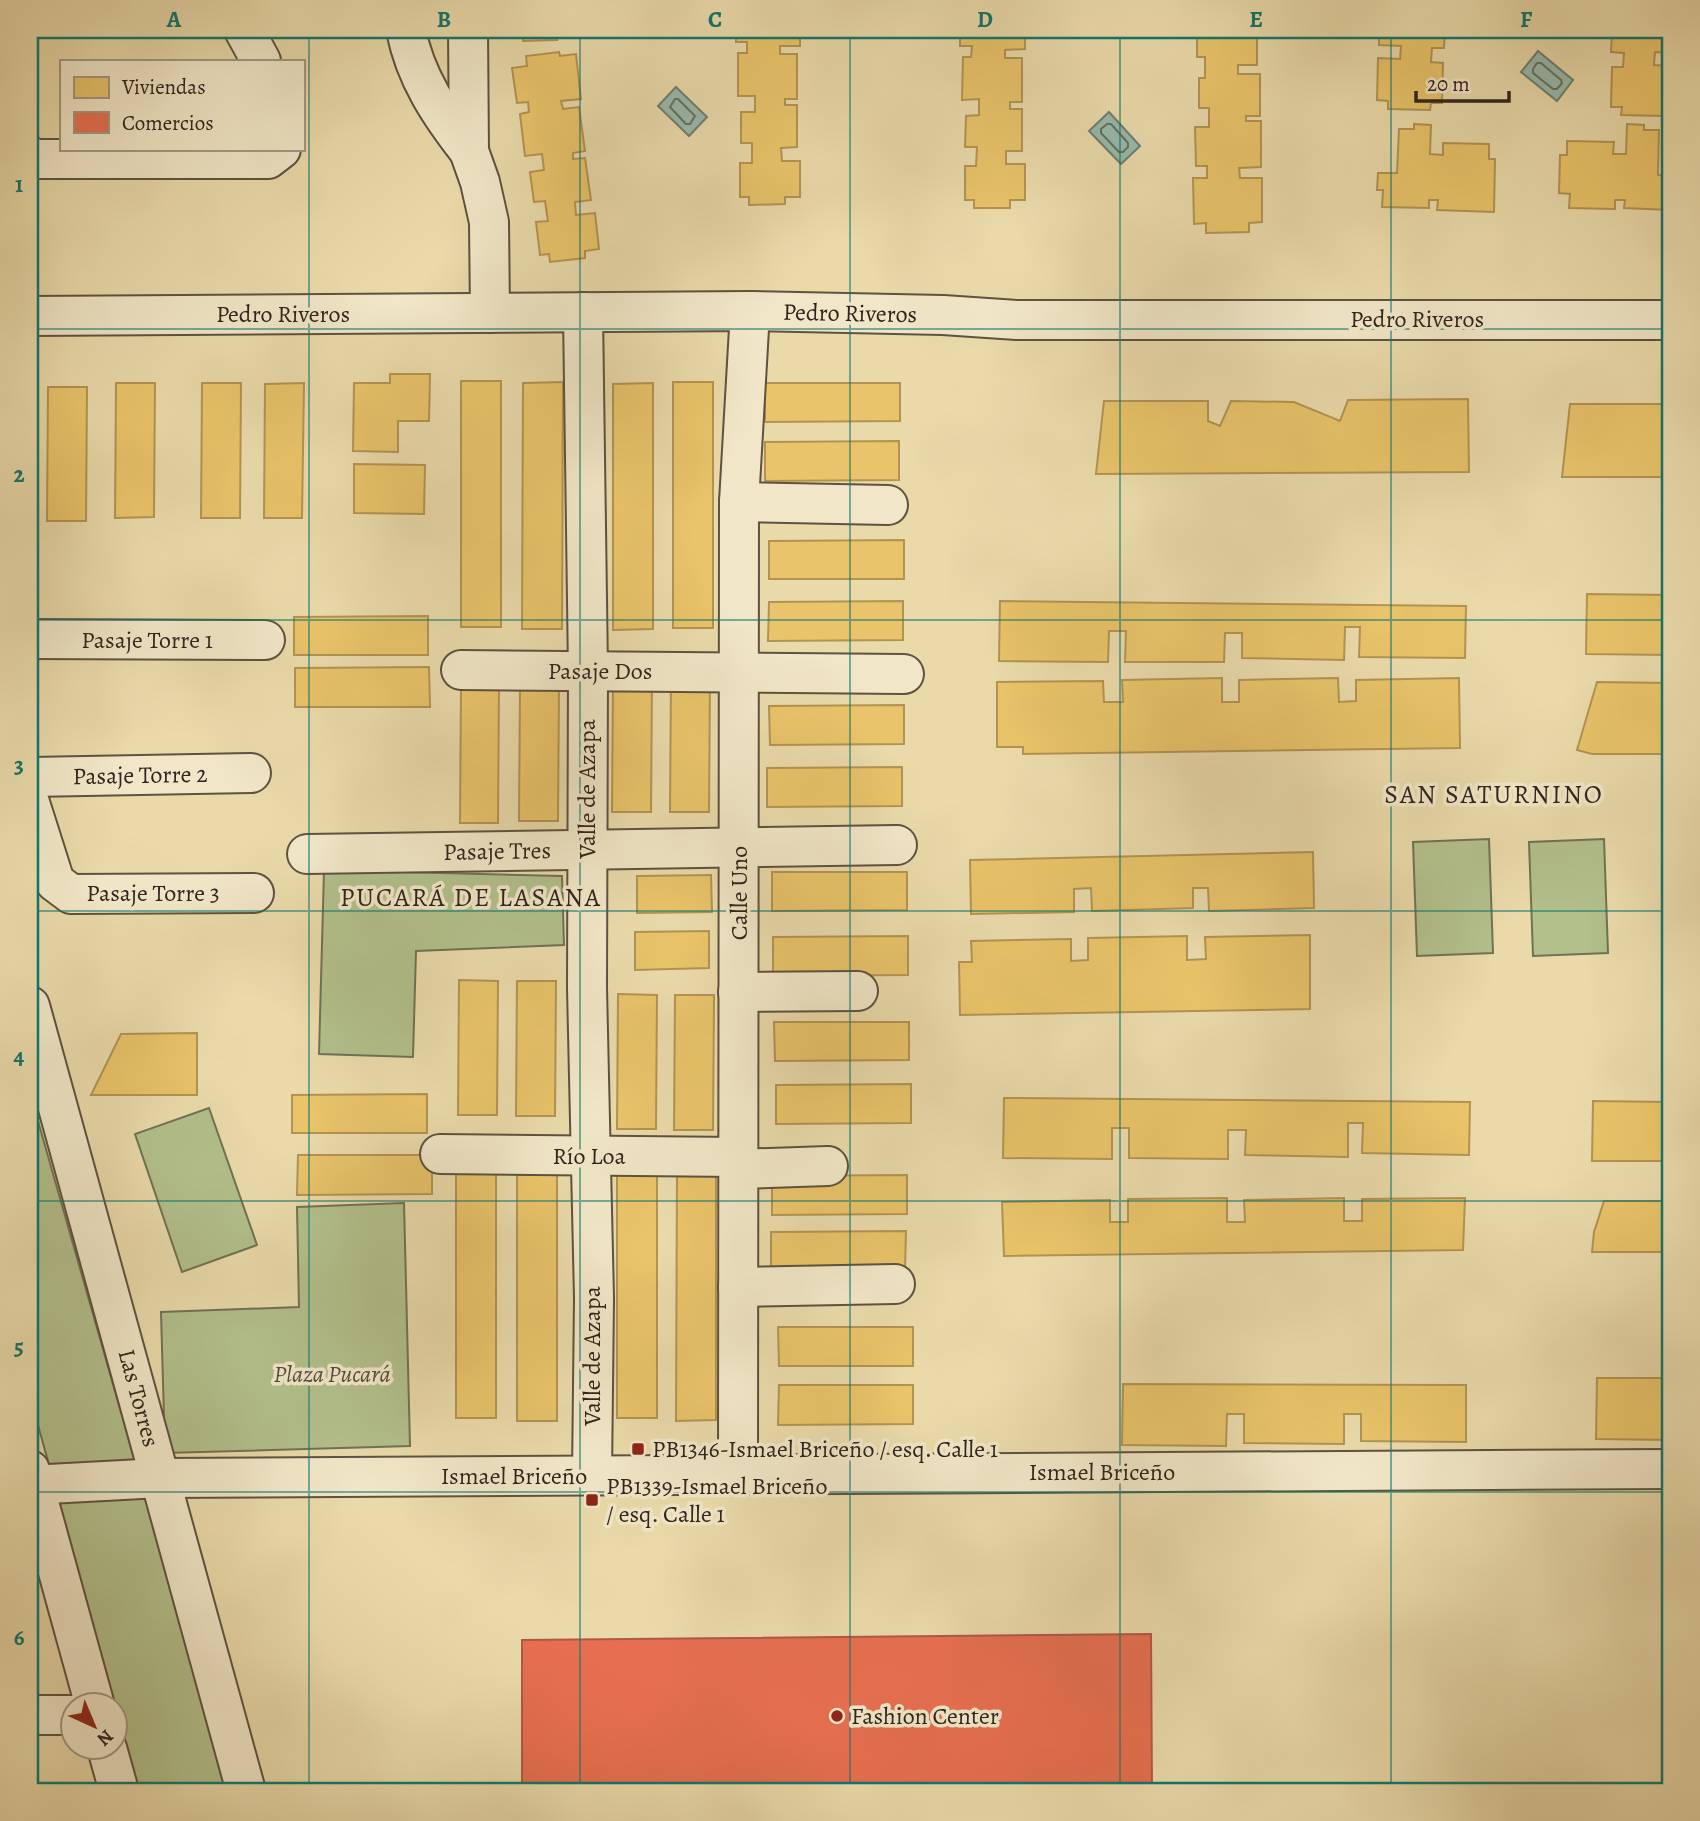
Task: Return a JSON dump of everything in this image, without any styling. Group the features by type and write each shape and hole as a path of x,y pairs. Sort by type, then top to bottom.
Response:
{"street":[{"path":"244,30 260,60"},
{"path":"406,30 411,52 428,92 469,151 480,182 489,222 490,313"},
{"path":"468,30 469,151"},
{"path":"30,156 36,159 268,159 280,150"},
{"name":"Pedro Riveros","path":"30,316 750,311 943,315 1017,320 1670,320"},
{"name":"Calle Uno","path":"738,1474 739,502 750,311"},
{"name":"Valle de Azapa","path":"583,312 588,671 589,1156 594,1298 592,1475"},
{"path":"739,502 888,505"},
{"name":"Pasaje Torre 1","path":"30,639 265,640"},
{"name":"Pasaje Dos","path":"461,670 904,674"},
{"name":"Pasaje Torre 2","path":"30,777 251,773"},
{"name":"Pasaje Torre 3","path":"30,803 55,882 71,894 254,893"},
{"name":"Pasaje Tres","path":"307,853 897,845"},
{"path":"738,992 858,991"},
{"name":"Las Torres","path":"30,1006 246,1791"},
{"name":"Río Loa","path":"440,1154 589,1156 828,1166"},
{"path":"738,1287 895,1284"},
{"name":"Ismael Briceño","path":"31,1480 1670,1469"},
{"path":"31,1480 91,1692"},
{"path":"30,1715 60,1715"},
{"path":"111,1762 119,1791"}],"green space":[{"path":"1489,839 1493,953 1417,956 1413,842"},
{"path":"1604,839 1608,953 1533,956 1529,842"},
{"path":"324,870 562,876 564,945 416,951 413,1057 319,1054"},
{"path":"30,1093 229,1791 139,1791 130,1758 130,1692 112,1692 30,1396"},
{"path":"209,1108 257,1245 182,1272 135,1134"},
{"name":"Plaza Pucará","path":"404,1203 410,1446 165,1453 161,1312 299,1307 297,1207"}],"water":[{"path":"1538,51 1573,80 1557,101 1521,72"},
{"path":"676,87 707,117 689,136 658,106"},
{"path":"1109,112 1140,146 1121,164 1089,131"}],"building: Viviendas":[{"path":"510,30 575,30 575,36 556,36 557,40 523,41 523,32 510,33"},
{"path":"736,30 800,30 800,46 780,46 780,54 797,54 797,99 785,99 785,105 797,105 797,147 781,148 782,161 800,161 800,197 785,197 785,204 749,205 749,197 740,197 740,163 752,163 752,143 741,143 741,112 755,112 755,96 738,96 738,53 747,53 747,42 736,42"},
{"path":"960,30 1025,30 1025,49 1005,50 1005,58 1022,58 1022,102 1010,102 1010,109 1022,109 1022,151 1006,151 1006,164 1025,164 1025,200 1010,200 1010,208 974,208 974,200 965,200 965,166 976,166 977,147 965,147 966,116 979,115 979,99 962,100 963,57 971,57 972,46 960,46"},
{"path":"1209,30 1257,30 1257,65 1238,65 1238,74 1260,74 1260,116 1246,116 1246,121 1261,121 1261,167 1239,168 1240,178 1262,178 1262,222 1249,223 1249,232 1206,233 1206,223 1194,224 1193,178 1207,178 1207,166 1196,166 1195,127 1209,127 1209,108 1199,108 1199,78 1205,78 1205,57 1197,57 1197,37 1209,36"},
{"path":"1379,30 1445,30 1444,48 1432,48 1431,62 1443,63 1442,103 1431,103 1430,110 1388,109 1388,101 1377,100 1378,58 1400,59 1401,46 1379,45"},
{"path":"1612,30 1670,30 1670,53 1655,52 1654,65 1670,66 1670,108 1664,108 1663,116 1621,115 1622,107 1611,107 1612,67 1623,67 1624,53 1611,52"},
{"path":"559,52 560,56 576,54 581,99 561,101 563,109 579,107 585,151 573,153 573,159 585,158 591,200 575,202 576,215 595,213 599,249 585,251 585,258 550,262 549,254 540,255 536,222 548,221 545,201 534,202 530,172 544,170 542,154 525,156 520,114 529,112 528,102 517,103 512,68 527,66 526,56"},
{"path":"1414,124 1431,125 1430,154 1443,155 1443,143 1489,144 1489,159 1495,159 1494,212 1437,210 1438,200 1429,200 1429,208 1382,207 1383,190 1377,190 1378,173 1397,173 1399,129 1414,129"},
{"path":"1627,124 1644,125 1644,130 1659,130 1658,175 1670,176 1670,210 1624,208 1625,200 1615,200 1615,209 1569,208 1570,194 1559,193 1560,155 1567,155 1567,141 1614,142 1613,154 1626,154"},
{"path":"390,374 430,374 429,421 398,421 398,452 353,451 354,383 390,383"},
{"path":"461,381 501,381 501,627 461,627"},
{"path":"563,382 562,629 522,629 523,383"},
{"path":"673,382 713,382 713,628 673,628"},
{"path":"116,383 155,383 154,517 115,518"},
{"path":"202,383 241,383 240,518 201,518"},
{"path":"304,383 302,518 264,518 265,384"},
{"path":"653,383 653,629 613,630 613,384"},
{"path":"765,383 900,383 900,421 765,422"},
{"path":"48,387 87,387 86,521 47,521"},
{"path":"1468,399 1469,472 1096,474 1104,401 1208,401 1208,421 1220,426 1231,401 1294,402 1340,421 1348,400"},
{"path":"1570,404 1670,404 1670,477 1562,477"},
{"path":"899,441 899,480 765,481 765,442"},
{"path":"354,464 425,465 424,514 354,513"},
{"path":"904,540 904,579 769,579 769,541"},
{"path":"1587,594 1670,595 1670,655 1586,654"},
{"path":"903,601 903,640 768,641 769,602"},
{"path":"1000,601 1466,606 1465,658 1359,657 1360,627 1345,627 1344,660 1242,658 1242,633 1225,633 1224,662 1125,662 1126,631 1109,631 1108,662 999,661"},
{"path":"428,616 428,655 294,655 294,617"},
{"path":"429,667 430,707 295,707 295,668"},
{"path":"652,677 651,812 612,812 613,678"},
{"path":"710,677 709,812 670,812 671,678"},
{"path":"1222,678 1222,702 1239,702 1239,680 1338,678 1339,702 1356,701 1356,680 1459,678 1460,748 1023,754 1023,747 997,747 997,682 1103,681 1104,702 1123,702 1122,680"},
{"path":"1597,682 1670,683 1670,754 1592,754 1577,750"},
{"path":"520,686 559,687 558,821 519,821"},
{"path":"461,688 499,688 498,823 460,823"},
{"path":"904,705 904,744 770,745 769,706"},
{"path":"902,767 902,806 767,807 767,768"},
{"path":"1313,852 1314,908 1209,911 1208,888 1193,888 1193,908 1092,911 1091,888 1074,889 1074,912 971,914 970,860"},
{"path":"772,872 907,872 907,910 772,911"},
{"path":"711,875 712,912 637,913 637,876"},
{"path":"709,931 709,968 635,970 635,932"},
{"path":"1310,935 1310,1009 960,1015 959,962 972,962 971,941 1071,939 1071,961 1088,960 1088,938 1187,936 1187,960 1206,959 1205,937"},
{"path":"908,936 908,975 773,976 773,937"},
{"path":"459,980 498,981 497,1115 458,1115"},
{"path":"517,981 556,981 555,1116 516,1116"},
{"path":"618,994 657,995 656,1129 617,1129"},
{"path":"675,995 714,995 713,1130 674,1130"},
{"path":"774,1022 909,1022 909,1060 775,1061"},
{"path":"197,1033 197,1095 91,1095 121,1034"},
{"path":"911,1084 911,1123 776,1124 776,1085"},
{"path":"427,1094 427,1133 292,1133 292,1095"},
{"path":"1004,1098 1470,1102 1469,1155 1362,1153 1363,1123 1348,1123 1348,1157 1245,1155 1246,1130 1228,1130 1228,1159 1129,1158 1129,1128 1112,1128 1112,1159 1003,1158"},
{"path":"1593,1101 1670,1102 1670,1161 1592,1161"},
{"path":"298,1155 432,1155 432,1194 297,1195"},
{"path":"456,1172 496,1172 496,1418 456,1418"},
{"path":"617,1172 657,1172 657,1418 617,1418"},
{"path":"557,1174 557,1421 517,1421 517,1175"},
{"path":"716,1174 716,1420 676,1421 677,1175"},
{"path":"907,1175 907,1214 772,1215 772,1176"},
{"path":"1227,1198 1227,1222 1245,1222 1244,1200 1344,1198 1344,1221 1362,1221 1362,1199 1465,1198 1463,1250 1004,1256 1002,1202 1110,1200 1110,1222 1128,1222 1128,1199"},
{"path":"1604,1201 1670,1201 1670,1252 1592,1252 1594,1232"},
{"path":"906,1231 905,1270 771,1271 771,1232"},
{"path":"778,1327 913,1327 913,1366 779,1366"},
{"path":"1597,1378 1670,1378 1670,1440 1596,1439"},
{"path":"1123,1384 1466,1385 1466,1442 1361,1441 1361,1414 1344,1414 1344,1444 1244,1443 1244,1414 1227,1414 1226,1446 1122,1445"},
{"path":"779,1385 913,1385 913,1424 778,1425"}],"building: Comercios":[{"name":"Fashion Center","path":"1151,1634 1152,1791 522,1791 522,1640"}],"place":[{"name":"PB1346-Ismael Briceño / esq. Calle 1","path":"638,1449"},
{"name":"PB1339-Ismael Briceño / esq. Calle 1","path":"592,1500"},
{"name":"Fashion Center","path":"837,1716"}],"district":[{"name":"SAN SATURNINO","path":"1494,794"},
{"name":"PUCARÁ DE LASANA","path":"471,897"}]}
